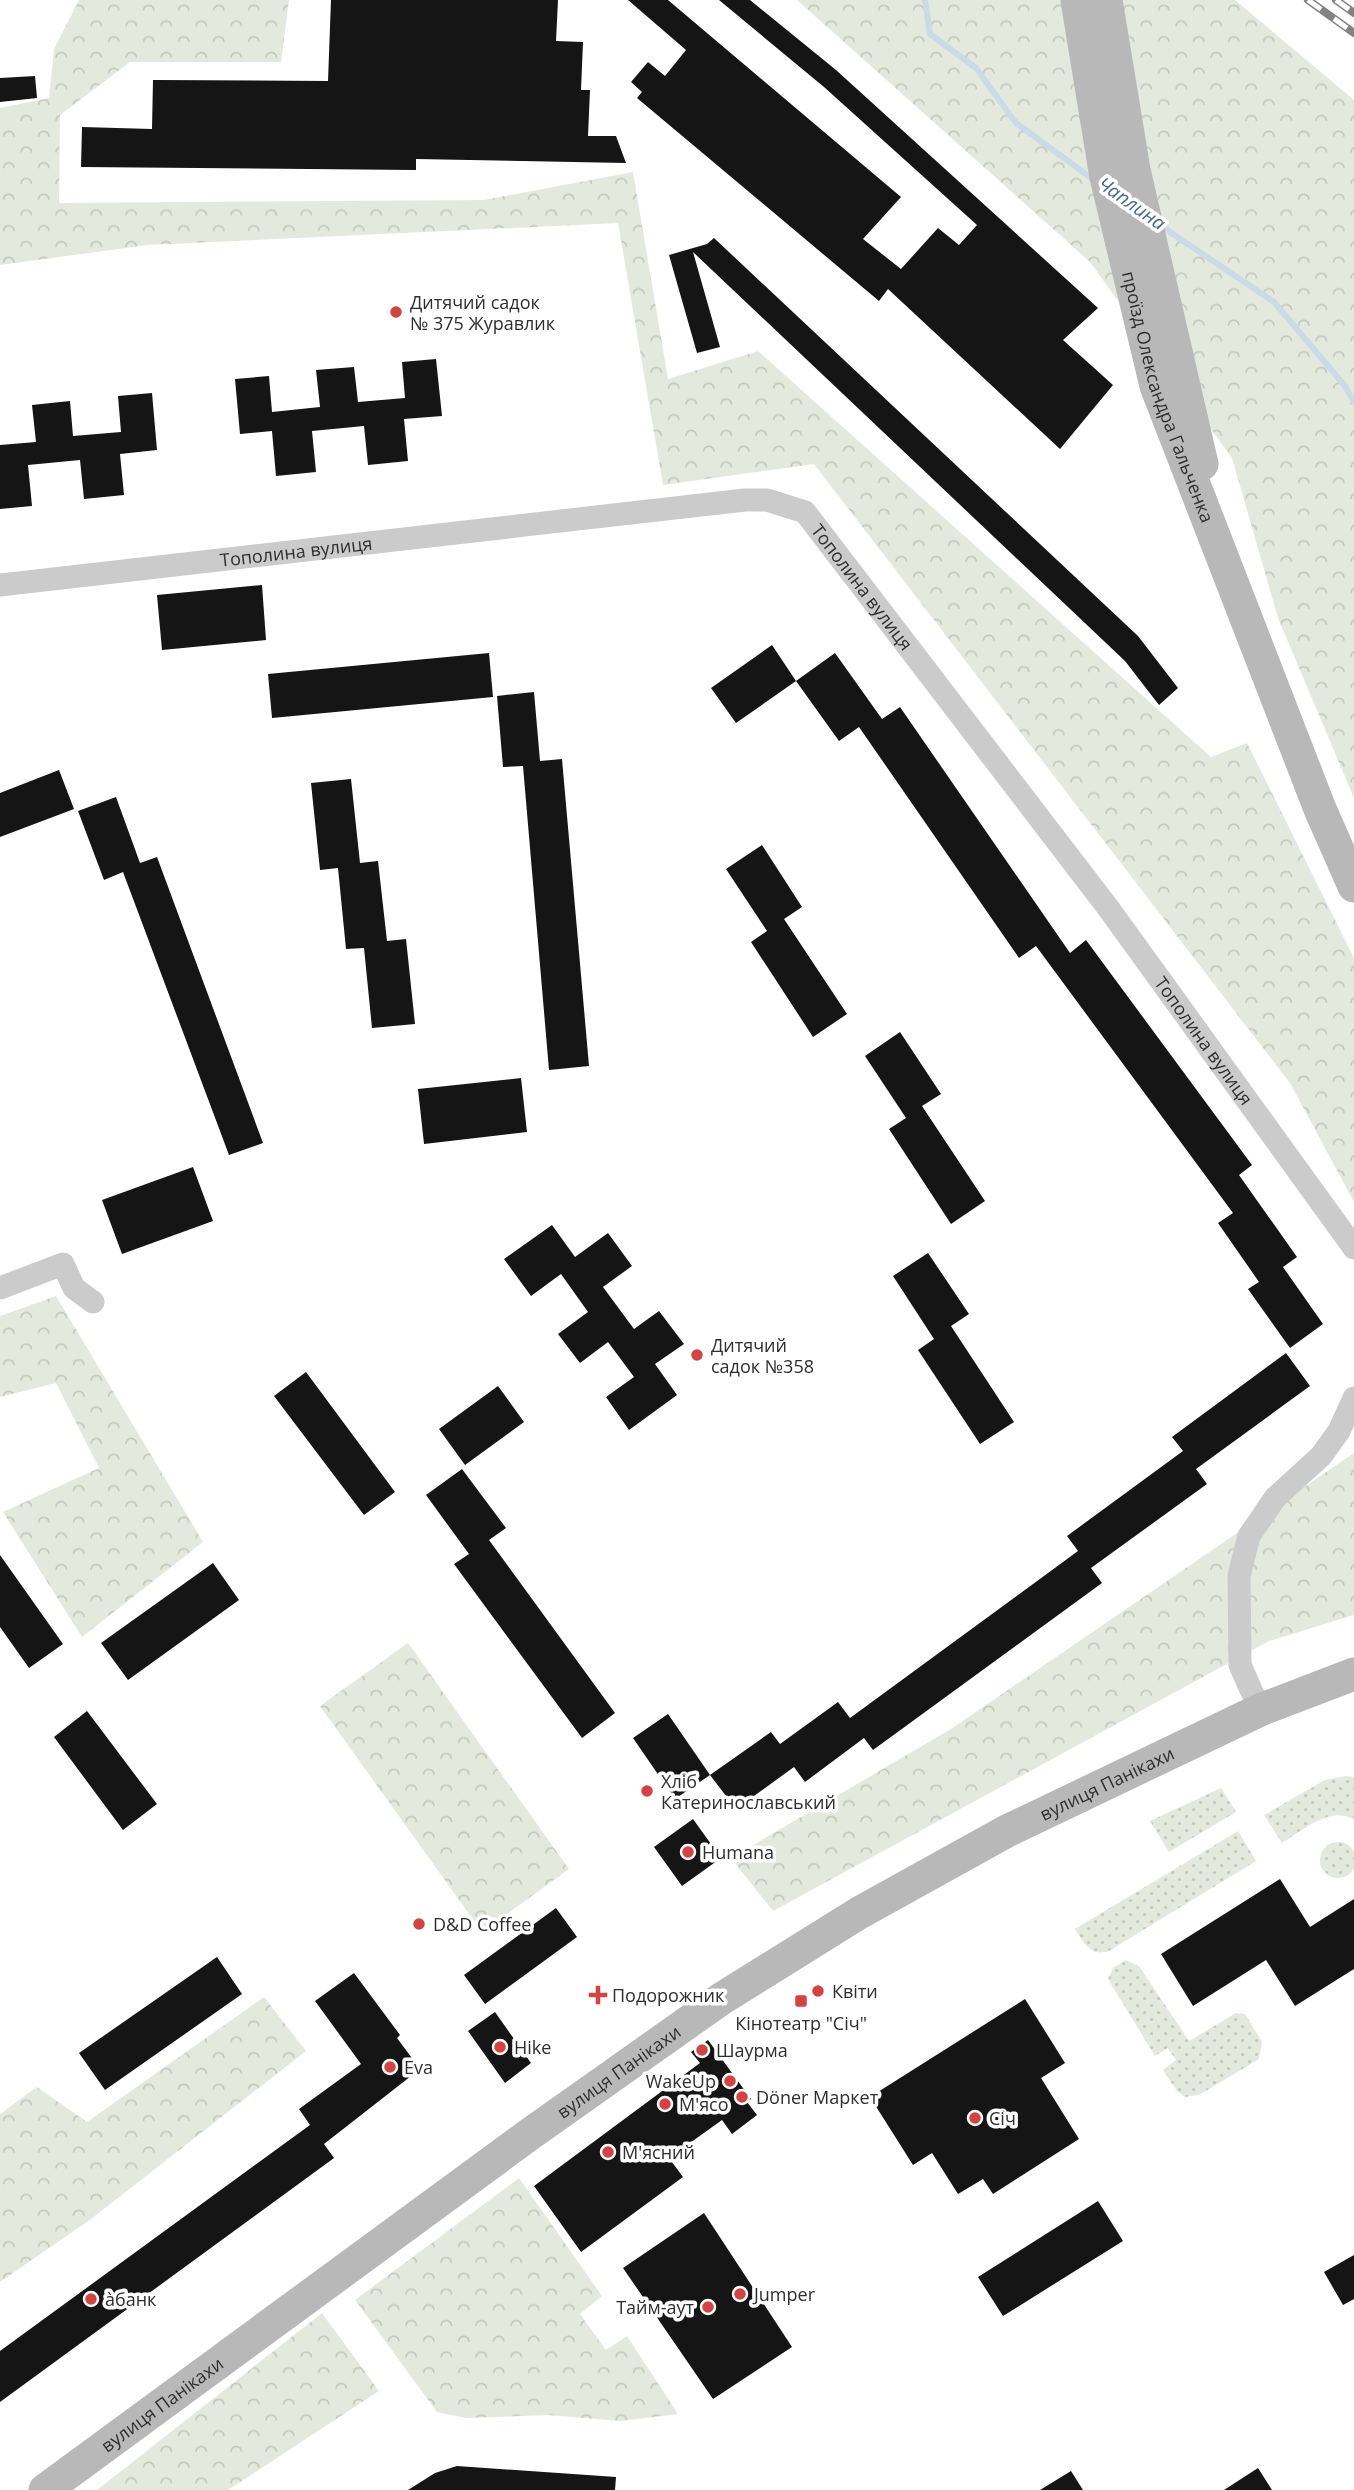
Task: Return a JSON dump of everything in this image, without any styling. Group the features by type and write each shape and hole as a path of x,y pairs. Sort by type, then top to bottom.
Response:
{"street":[{"name":"проїзд Олександра Гальченка","path":"1077,0 1106,177 1153,373 1181,454 1209,519"},
{"name":"проїзд Олександра Гальченка","path":"1106,0 1134,170 1200,449 1209,519"},
{"name":"Тополина вулиця","path":"0,584 745,500 776,501 805,512 1109,909 1354,1248"},
{"path":"1209,519 1320,809 1354,886"},
{"path":"0,1288 63,1264 74,1288 93,1302"},
{"path":"1260,1710 1240,1665 1240,1576 1249,1536 1275,1498 1321,1456 1339,1431 1354,1398"},
{"name":"вулиця Панікахи","path":"45,2490 519,2142 721,1998 859,1913 1007,1831 1260,1710 1354,1674"}],"green space":[{"path":"79,0 289,0 281,62 130,62 60,115 59,203 484,200 633,172 668,379 758,351 1211,757 1247,743 1354,958 1354,1202 1290,1083 814,464 663,485 618,223 148,245 0,265 0,108 49,98 54,49"},
{"path":"797,0 1235,0 1354,100 1354,798 1278,618 1232,458 1090,262"},
{"path":"56,1296 203,1542 82,1637 3,1512 99,1468 56,1383 0,1397 0,1316"},
{"path":"1354,1453 1354,1615 1269,1641 773,1911 731,1858 951,1729"},
{"path":"408,1643 569,1869 482,1932 320,1706"},
{"path":"1354,1777 1354,1820 1336,1815 1326,1817 1282,1843 1264,1815 1325,1780"},
{"path":"1221,1788 1236,1812 1169,1852 1150,1821"},
{"path":"1238,1831 1256,1861 1109,1951 1092,1950 1081,1939 1075,1929"},
{"path":"1338,1842 1351,1847 1356,1860 1351,1873 1338,1878 1325,1873 1320,1860 1325,1847"},
{"path":"1126,1960 1139,1966 1189,2041 1236,2013 1245,2014 1262,2042 1259,2059 1199,2095 1185,2097 1177,2091 1163,2070 1176,2060 1168,2048 1155,2056 1108,1979 1113,1968"},
{"path":"264,1997 306,2051 91,2219 0,2282 0,2114 37,2087 87,2122"},
{"path":"519,2178 602,2296 580,2314 606,2350 627,2336 678,2414 620,2421 548,2415 466,2418 437,2412 355,2300"},
{"path":"322,2313 379,2391 228,2490 97,2490"}],"building":[{"path":"331,0 558,0 556,41 583,42 581,90 590,90 588,136 616,136 626,163 416,159 416,170 81,167 82,127 152,129 153,80 328,81"},
{"path":"628,0 668,0 901,197 863,239 901,269 938,228 959,245 977,225 824,87 719,0 750,0 836,70 1098,308 1063,340 1113,385 1060,449 888,289 879,301 637,98 642,92 631,82 648,62 665,76 686,50"},
{"path":"35,76 37,98 0,102 0,78"},
{"path":"714,238 1138,636 1178,688 1159,705 1125,661 693,252 720,347 697,353 669,255 707,244"},
{"path":"436,359 442,416 404,419 408,461 368,465 364,426 312,431 316,472 276,476 272,431 240,434 235,379 269,376 272,412 320,407 316,370 354,367 358,402 405,398 402,362"},
{"path":"152,393 157,450 120,454 124,495 84,499 80,460 28,465 32,506 0,509 0,445 36,442 32,405 70,401 73,436 121,432 118,396"},
{"path":"262,585 266,640 162,650 157,595"},
{"path":"772,645 796,681 736,723 711,688"},
{"path":"489,653 493,697 272,718 268,674"},
{"path":"835,653 882,719 900,707 1070,953 1086,940 1252,1165 1239,1175 1297,1257 1283,1267 1323,1324 1290,1348 1248,1289 1259,1282 1218,1223 1233,1213 1036,946 1019,958 859,727 839,741 796,681"},
{"path":"534,692 540,761 562,759 589,1066 549,1070 523,766 503,767 497,696"},
{"path":"59,770 74,809 0,837 0,793"},
{"path":"351,779 360,863 378,861 387,941 406,939 415,1024 372,1028 364,948 346,949 338,868 320,870 311,783"},
{"path":"116,797 140,863 157,857 263,1143 229,1155 123,872 104,880 78,811"},
{"path":"762,845 802,907 784,919 847,1014 813,1037 751,942 767,931 726,869"},
{"path":"900,1032 941,1094 922,1106 985,1201 951,1224 889,1129 906,1118 865,1056"},
{"path":"521,1078 527,1132 424,1144 418,1089"},
{"path":"193,1167 213,1221 122,1254 102,1200"},
{"path":"552,1225 575,1257 608,1233 632,1266 603,1287 634,1329 659,1311 684,1344 655,1364 677,1395 629,1430 606,1397 634,1377 608,1342 580,1363 558,1334 588,1312 561,1274 531,1296 504,1259"},
{"path":"928,1253 969,1314 951,1326 1014,1422 980,1444 918,1350 934,1339 893,1276"},
{"path":"1286,1353 1310,1386 1196,1469 1207,1484 1091,1568 1102,1583 873,1750 864,1738 805,1782 794,1767 736,1809 710,1775 771,1732 780,1744 838,1702 850,1718 1078,1551 1067,1536 1183,1451 1172,1437"},
{"path":"306,1372 395,1492 364,1515 274,1396"},
{"path":"498,1386 524,1422 465,1465 439,1429"},
{"path":"462,1469 506,1528 489,1540 615,1713 582,1738 454,1564 469,1554 426,1495"},
{"path":"0,1555 63,1644 29,1668 0,1627"},
{"path":"213,1563 239,1600 128,1680 101,1643"},
{"path":"87,1711 157,1804 123,1830 54,1737"},
{"path":"668,1714 710,1775 675,1799 633,1738"},
{"name":"Humana","path":"693,1819 721,1858 682,1886 654,1847"},
{"path":"1280,1879 1310,1927 1354,1899 1354,1969 1295,2006 1266,1960 1193,2006 1161,1954"},
{"path":"556,1908 577,1937 485,2004 464,1975"},
{"path":"217,1957 242,1994 105,2090 79,2053"},
{"path":"354,1973 400,2035 397,2038 420,2069 324,2144 334,2158 0,2402 0,2351 310,2125 299,2109 361,2064 315,2001"},
{"name":"Січ","path":"1025,1999 1065,2063 1041,2078 1079,2139 993,2194 983,2179 958,2194 932,2153 913,2165 870,2097"},
{"name":"Hike","path":"495,2012 531,2063 505,2083 468,2031"},
{"path":"708,2040 751,2099 747,2102 757,2115 732,2134 722,2120 669,2158 683,2177 581,2252 534,2186 700,2063 691,2052"},
{"path":"1098,2201 1123,2241 1003,2316 978,2277"},
{"name":"Тайм-аут","path":"704,2213 792,2347 713,2399 623,2268"},
{"path":"1354,2255 1354,2299 1343,2305 1324,2272"},
{"path":"457,2466 616,2477 615,2490 408,2490 435,2473"},
{"path":"1258,2468 1272,2490 1224,2490"},
{"path":"1071,2471 1083,2490 1040,2490"}],"waterway":[{"name":"Чаплина","path":"925,0 930,34 976,68 1016,123 1094,180"},
{"name":"Чаплина","path":"1158,224 1274,302 1345,386 1354,402"}],"railway":[{"path":"1308,0 1354,33"},
{"path":"1336,0 1354,13"}],"place":[{"name":"Дитячий садок № 375 Журавлик","path":"396,312"},
{"name":"Дитячий садок №358","path":"697,1355"},
{"name":"Хліб Катеринославський","path":"647,1791"},
{"name":"Humana","path":"688,1852"},
{"name":"D&D Coffee","path":"419,1924"},
{"name":"Квіти","path":"818,1991"},
{"name":"Подорожник","path":"598,1995"},
{"name":"Кінотеатр \"Січ\"","path":"801,2001"},
{"name":"Hike","path":"500,2047"},
{"name":"Шаурма","path":"702,2050"},
{"name":"Eva","path":"390,2067"},
{"name":"WakeUp","path":"730,2081"},
{"name":"Döner Маркет","path":"742,2097"},
{"name":"М'ясо","path":"665,2104"},
{"name":"Січ","path":"975,2118"},
{"name":"М'ясний","path":"608,2152"},
{"name":"Jumper","path":"740,2294"},
{"name":"а̀банк","path":"91,2299"},
{"name":"Тайм-аут","path":"708,2307"}]}
